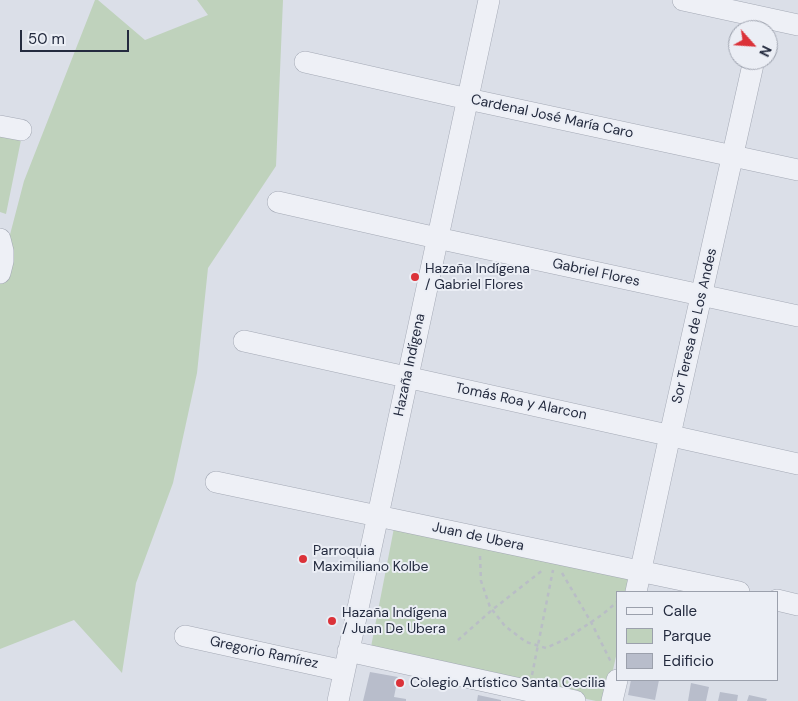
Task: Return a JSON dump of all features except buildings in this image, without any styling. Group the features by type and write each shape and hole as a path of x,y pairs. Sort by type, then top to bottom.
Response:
{"street":[{"name":"Hazaña Indígena","path":"338,701 489,0"},
{"path":"682,0 764,16 798,25"},
{"name":"Cardenal José María Caro","path":"306,62 798,170"},
{"name":"Sor Teresa de Los Andes","path":"636,591 752,70"},
{"path":"0,126 21,130"},
{"name":"Gabriel Flores","path":"278,202 798,316"},
{"path":"0,239 3,251 0,273"},
{"name":"Tomás Roa y Alarcon","path":"244,341 798,464"},
{"name":"Juan de Ubera","path":"216,482 734,591"},
{"path":"778,600 798,605"},
{"name":"Gregorio Ramírez","path":"185,636 529,691 575,701"},
{"path":"612,701 615,672"}],"path":[{"path":"480,538 481,581 490,607 506,626 526,642 546,648 566,639 616,603"},
{"path":"458,640 492,610 547,567"},
{"path":"559,568 590,622 615,672"},
{"path":"529,691 553,570"}],"green space":[{"path":"95,0 98,0 145,40 208,15 197,0 283,0 276,166 208,268 197,373 173,483 136,583 122,673 74,620 0,649 0,273 24,181"},
{"path":"0,136 21,140 6,214 0,212"},
{"path":"394,528 632,578 630,591 616,591 616,656 606,701 596,701 370,652"}],"place":[{"name":"Hazaña Indígena / Gabriel Flores","path":"415,277"},
{"name":"Parroquia Maximiliano Kolbe","path":"303,559"},
{"name":"Hazaña Indígena / Juan De Ubera","path":"332,621"},
{"name":"Colegio Artístico Santa Cecilia","path":"400,683"}]}
